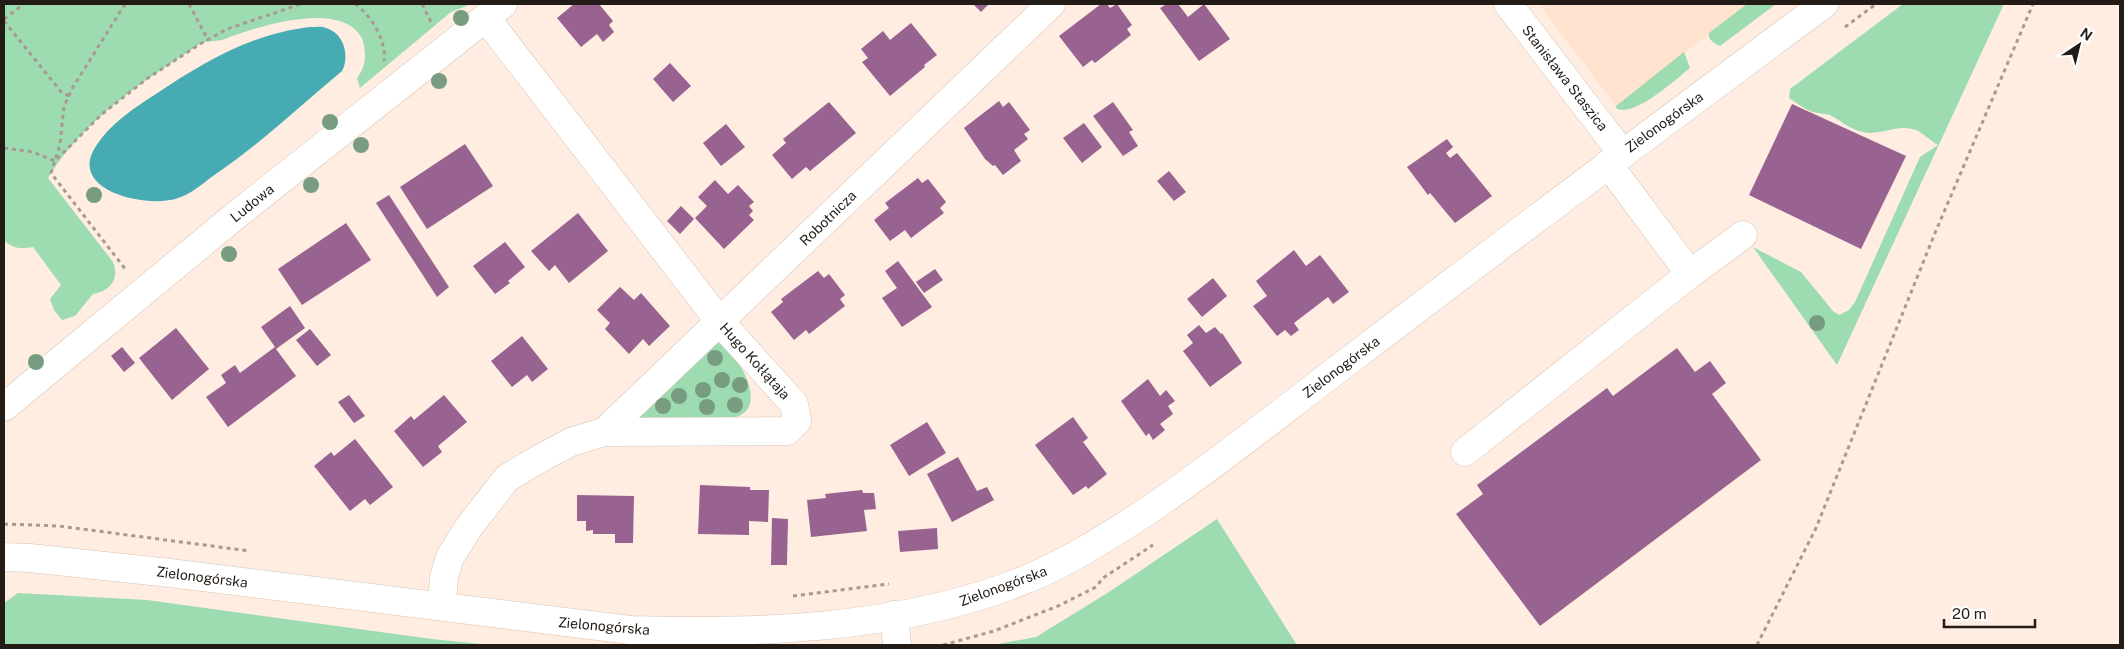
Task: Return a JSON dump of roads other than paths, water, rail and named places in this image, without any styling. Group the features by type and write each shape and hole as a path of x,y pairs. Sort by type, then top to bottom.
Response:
{"street":[{"name":"Robotnicza","path":"604,432 1051,4"},
{"name":"Stanisława Staszica","path":"1508,4 1615,159 1690,274"},
{"name":"Zielonogórska","path":"4,557 170,573 442,605 555,622 630,630 700,632 783,628 894,616 949,605 1010,586 1056,566 1108,537 1190,481 1615,159 1824,4"},
{"name":"Hugo Kołłątaja","path":"442,605 444,577 450,557 469,527 507,478 538,459 571,442 604,432 787,431 797,421 794,404 720,322 495,11"},
{"name":"Ludowa","path":"4,407 235,216 495,11"},
{"path":"1465,452 1690,274 1744,235"},
{"path":"894,616 896,645"}],"water":[{"path":"310,27 326,28 341,40 345,52 342,71 263,138 196,188 178,198 165,201 148,201 114,193 101,185 92,175 90,162 96,146 115,124 139,105 192,71 229,51 268,36"}]}
